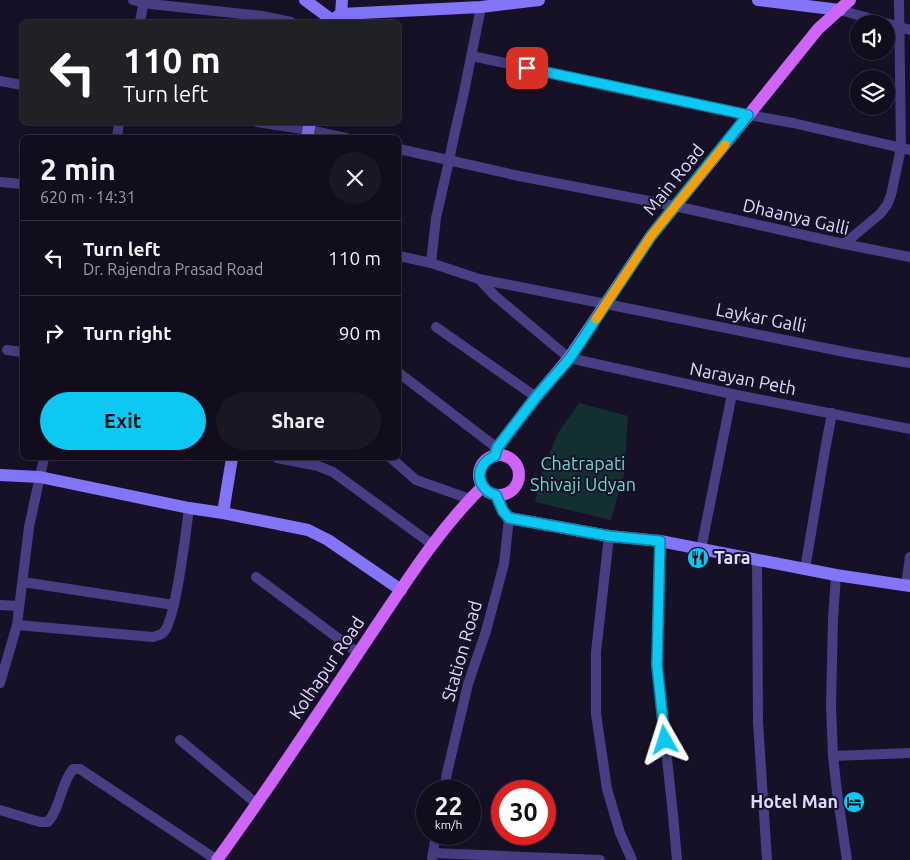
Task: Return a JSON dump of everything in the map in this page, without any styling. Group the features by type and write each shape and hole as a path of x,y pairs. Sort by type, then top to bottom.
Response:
{"main road":[{"path":"305,0 334,19 445,5 481,7 539,0"},
{"path":"334,19 342,0"},
{"path":"758,0 840,10"},
{"name":"Main Road","path":"498,448 536,397 570,358 651,236 818,29 850,0"},
{"path":"498,448 501,455 511,459 518,469 519,474 516,486 502,495 491,493 483,486 480,470 498,448"},
{"path":"223,513 232,460"},
{"path":"0,475 40,477 308,530 328,540 401,590"},
{"name":"Kolhapur Road","path":"217,860 433,545 470,499 483,486"},
{"path":"496,495 503,511 509,518 609,536 660,541 836,575 908,586"}],"street":[{"path":"844,244 880,214 887,205 905,149 905,29 899,0"},
{"path":"140,20 141,1 281,20"},
{"path":"431,263 436,218 464,97 481,7"},
{"path":"840,10 905,29"},
{"path":"472,56 793,123 905,149"},
{"path":"0,81 20,85"},
{"path":"276,125 332,135"},
{"name":"Dhaanya Galli","path":"401,149 529,178 676,206 910,257"},
{"path":"0,182 20,184"},
{"name":"Laykar Galli","path":"401,256 431,263 479,280 850,353 910,363"},
{"path":"479,280 495,296 570,358"},
{"path":"436,327 536,397"},
{"path":"6,350 20,352"},
{"name":"Narayan Peth","path":"570,358 732,394 910,429"},
{"path":"401,375 498,448"},
{"path":"701,549 732,394"},
{"path":"805,569 832,413"},
{"path":"0,684 17,625 29,527 44,460"},
{"path":"287,460 318,466 333,472 433,545"},
{"path":"393,460 416,480 470,499"},
{"path":"17,625 153,637 163,634 170,622 174,605 190,508"},
{"name":"Station Road","path":"446,780 468,684 486,631 504,564 509,518"},
{"path":"609,536 596,652 596,714 607,789 620,833 632,860"},
{"path":"660,541 657,665 677,860"},
{"path":"908,586 910,558"},
{"path":"757,560 758,722 767,860"},
{"path":"836,575 830,706 833,756 847,860"},
{"path":"256,577 358,653"},
{"path":"22,582 174,605"},
{"path":"0,605 19,606"},
{"path":"180,740 257,804"},
{"path":"833,756 910,753"},
{"path":"0,810 40,822 48,822 54,816 72,769 80,770 217,860"},
{"path":"433,857 600,860"}],"green space":[{"name":"Chatrapati Shivaji Udyan","path":"579,403 628,416 624,474 611,520 535,502 540,478 558,433"}],"slow traffic":[{"path":"596,319 651,236 725,145"}],"place":[{"name":"Tara","path":"698,558"},
{"name":"Hotel Man","path":"854,802"}],"route":[{"path":"527,68 748,115 651,236 570,358 536,397 497,448 495,456 486,461 480,470 480,480 483,486 486,490 496,495 503,511 509,518 609,536 660,541 657,665 665,740"}]}
